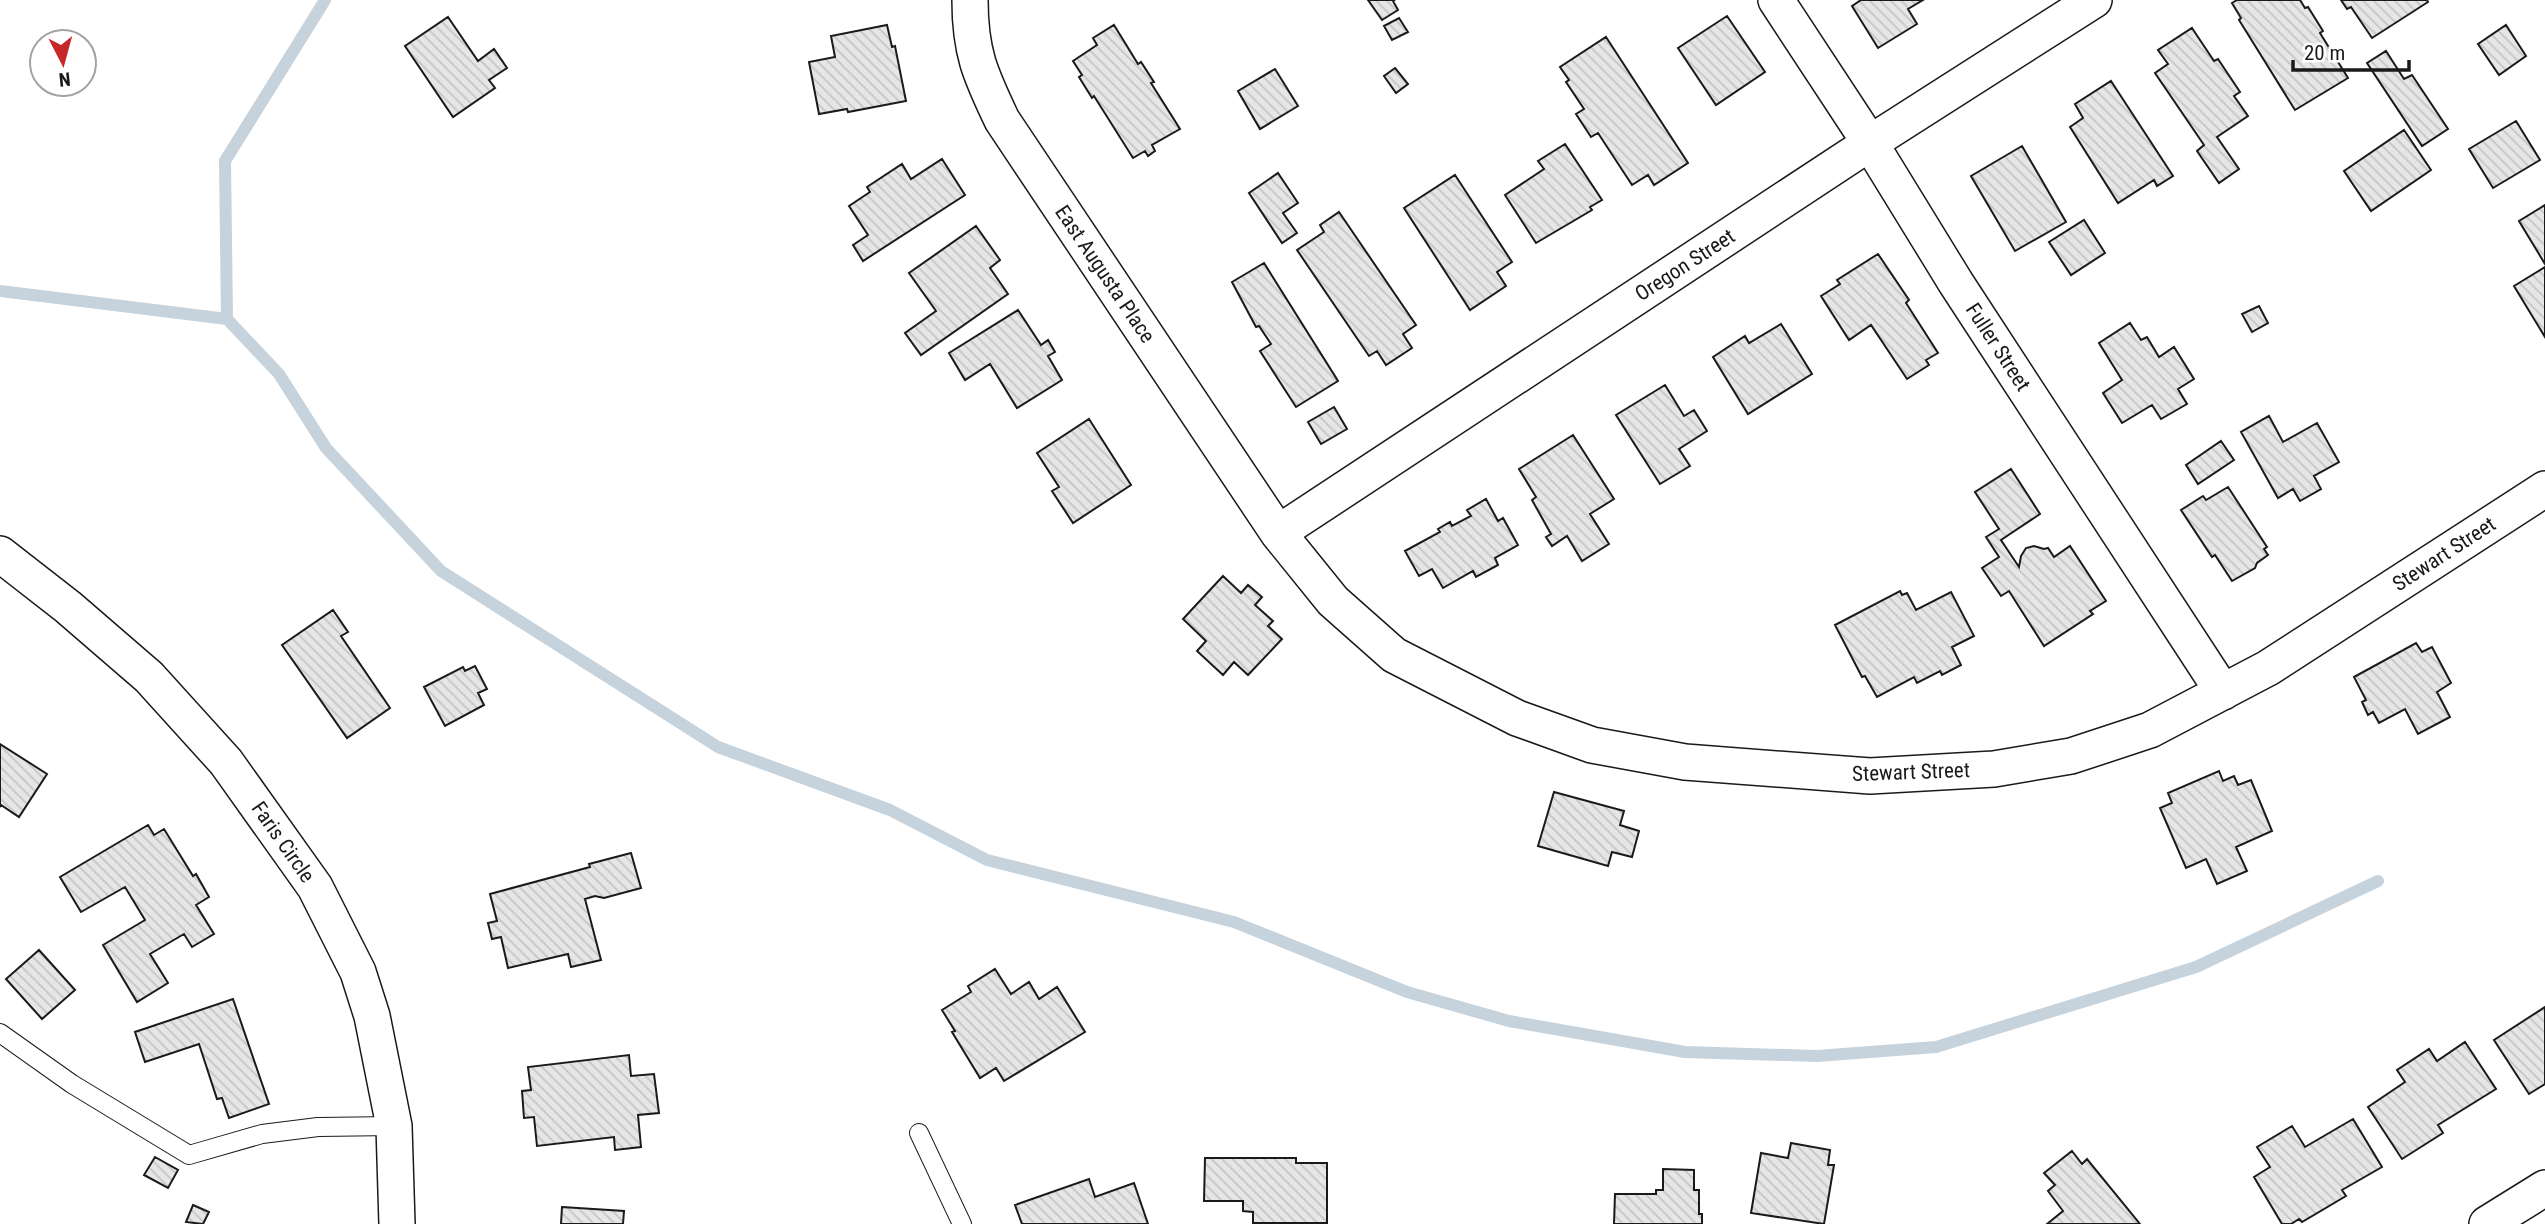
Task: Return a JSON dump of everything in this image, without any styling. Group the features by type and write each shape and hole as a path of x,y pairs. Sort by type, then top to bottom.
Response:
{"street":[{"name":"East Augusta Place","path":"970,0 970,32 979,72 1002,120 1278,533"},
{"name":"Fuller Street","path":"1776,0 1870,143 1955,283 2223,692"},
{"name":"Oregon Street","path":"1278,533 1870,143 2094,0"},
{"name":"Stewart Street","path":"1278,533 1333,601 1394,655 1517,718 1592,745 1685,762 1870,776 1994,769 2071,756 2150,730 2269,668 2545,489"},
{"name":"Faris Circle","path":"0,554 68,607 149,677 226,762 315,887 358,972 372,1016 394,1126 397,1224"},
{"path":"2487,1224 2545,1188"}],"lane":[{"path":"0,1033 72,1084 189,1155 262,1134 318,1127 394,1126"},
{"path":"919,1133 962,1224"}],"building":[{"path":"1368,0 1395,0 1393,1 1398,10 1382,20"},
{"path":"1861,0 1923,0 1908,9 1917,24 1878,48 1852,6"},
{"path":"2237,0 2300,0 2305,8 2308,7 2323,31 2320,33 2348,78 2295,110 2239,20 2241,18 2232,3"},
{"path":"2341,0 2428,2 2372,38 2351,7 2347,9"},
{"path":"1727,16 1765,72 1716,105 1678,48"},
{"path":"448,17 478,61 494,49 507,68 489,80 495,88 453,117 405,46"},
{"path":"1399,18 1408,32 1392,40 1384,26"},
{"path":"887,25 892,47 895,46 906,101 848,112 847,109 819,114 809,62 835,57 831,36"},
{"path":"1114,25 1138,64 1141,62 1154,82 1151,83 1180,129 1152,145 1155,151 1148,156 1145,151 1133,158 1079,77 1082,75 1073,61 1097,45 1093,38"},
{"path":"2506,25 2526,56 2499,75 2478,44"},
{"path":"2192,28 2214,61 2218,59 2240,92 2234,96 2248,116 2217,137 2239,169 2219,183 2197,151 2204,145 2155,73 2168,64 2158,50"},
{"path":"1606,37 1688,163 1654,185 1648,175 1632,185 1598,133 1591,137 1576,114 1584,109 1566,82 1569,80 1560,67"},
{"path":"2386,51 2404,79 2412,75 2448,129 2422,146 2367,63"},
{"path":"1395,68 1408,84 1396,93 1384,76"},
{"path":"1275,69 1298,106 1260,129 1238,91"},
{"path":"2111,81 2173,176 2157,186 2154,180 2118,203 2070,127 2083,118 2075,104"},
{"path":"2516,121 2540,160 2493,188 2469,149"},
{"path":"2404,130 2431,170 2371,211 2344,171"},
{"path":"1565,144 1602,200 1590,207 1592,210 1536,243 1505,195 1544,169 1538,161"},
{"path":"2022,146 2066,222 2015,251 1971,176"},
{"path":"942,159 965,195 863,261 853,245 868,235 849,206 870,192 867,187 902,164 911,179"},
{"path":"1278,173 1298,203 1283,213 1297,233 1282,243 1249,193"},
{"path":"1455,175 1512,262 1497,272 1506,286 1470,310 1404,208"},
{"path":"2545,205 2545,264 2519,221"},
{"path":"1339,212 1416,325 1403,334 1412,348 1386,365 1377,351 1369,356 1297,250 1324,232 1320,225"},
{"path":"2084,220 2105,253 2071,275 2049,242"},
{"path":"976,226 1000,260 990,268 1008,294 921,355 905,333 936,311 909,273"},
{"path":"1878,254 1909,300 1906,303 1938,353 1926,360 1929,365 1907,379 1871,325 1849,340 1821,296 1840,284 1837,280"},
{"path":"1264,263 1338,381 1296,407 1260,351 1271,344 1259,326 1256,327 1232,282"},
{"path":"2545,267 2545,337 2514,286"},
{"path":"2259,306 2268,323 2252,332 2242,314"},
{"path":"1018,310 1041,345 1048,340 1055,352 1048,356 1062,380 1017,408 990,364 965,380 949,353"},
{"path":"2130,323 2141,340 2147,337 2159,357 2174,347 2194,379 2178,389 2187,404 2161,419 2152,405 2122,423 2103,393 2122,380 2099,343"},
{"path":"1781,324 1812,374 1748,414 1713,357 1745,336 1749,343"},
{"path":"1665,385 1684,416 1694,410 1707,431 1679,449 1690,466 1660,484 1616,415"},
{"path":"1334,407 1347,429 1321,444 1308,422"},
{"path":"2269,416 2283,442 2317,423 2339,462 2314,476 2321,489 2300,501 2293,489 2278,498 2241,432"},
{"path":"1089,419 1131,485 1073,523 1052,491 1059,487 1037,453"},
{"path":"1573,435 1614,499 1590,514 1609,544 1582,561 1567,536 1552,546 1546,537 1551,534 1532,500 1536,497 1519,469"},
{"path":"2221,441 2234,460 2198,484 2186,465"},
{"path":"2011,469 2040,514 2001,540 2019,567 2026,548 2048,548 2054,557 2070,546 2106,601 2090,611 2093,614 2044,646 2009,591 2001,596 1982,568 1999,557 1986,537 1999,529 1975,492"},
{"path":"2228,487 2267,547 2264,549 2268,555 2257,563 2255,568 2232,581 2215,555 2212,557 2181,510 2203,496 2206,500"},
{"path":"1486,499 1498,521 1503,518 1518,545 1495,558 1498,565 1476,577 1473,571 1443,588 1432,569 1419,576 1405,551 1440,532 1438,529 1450,522 1452,526 1471,516 1467,510"},
{"path":"1223,576 1241,593 1248,585 1262,597 1255,605 1273,621 1268,626 1282,639 1248,675 1234,662 1223,675 1197,651 1206,641 1183,619"},
{"path":"1900,591 1902,595 1907,593 1916,610 1951,592 1974,636 1952,647 1961,665 1942,675 1940,671 1917,683 1914,677 1877,697 1865,676 1862,677 1835,625"},
{"path":"333,610 348,632 341,636 390,708 347,738 282,645"},
{"path":"2416,643 2422,652 2432,647 2451,683 2437,692 2450,717 2418,734 2405,709 2379,723 2373,712 2368,715 2362,702 2366,700 2354,677"},
{"path":"475,666 487,689 478,693 484,705 445,726 424,687 463,667 465,671"},
{"path":"0,744 47,774 19,817 1,805 0,807"},
{"path":"2219,771 2223,781 2234,776 2238,785 2251,780 2272,831 2236,847 2247,871 2217,884 2206,859 2186,868 2160,808 2172,803 2168,793"},
{"path":"1554,792 1624,811 1620,825 1639,831 1632,857 1612,852 1608,866 1538,846"},
{"path":"148,825 154,835 164,829 193,876 196,874 209,897 196,905 214,934 192,947 184,934 150,954 168,983 137,1002 103,945 145,920 125,887 81,912 60,877"},
{"path":"631,853 641,888 604,898 595,896 585,899 601,960 571,967 568,954 508,968 501,937 492,939 488,923 497,921 490,894"},
{"path":"39,950 75,990 42,1019 6,979"},
{"path":"995,969 1011,994 1029,982 1039,999 1057,987 1085,1032 1004,1081 996,1068 980,1078 942,1010 971,992 968,986"},
{"path":"233,999 269,1104 229,1118 222,1098 217,1099 199,1044 145,1062 135,1032"},
{"path":"2545,1007 2545,1084 2529,1094 2494,1040"},
{"path":"2465,1042 2496,1089 2438,1125 2443,1133 2402,1159 2368,1107 2405,1082 2397,1070 2429,1049 2437,1061"},
{"path":"629,1055 631,1076 654,1074 659,1113 638,1115 641,1147 615,1150 614,1137 537,1146 534,1117 524,1118 522,1091 531,1090 528,1067"},
{"path":"2353,1119 2382,1167 2342,1190 2346,1196 2302,1222 2299,1219 2291,1224 2282,1224 2254,1177 2270,1167 2257,1147 2292,1126 2305,1147"},
{"path":"1791,1143 1830,1150 1828,1165 1834,1165 1824,1224 1751,1213 1761,1153 1788,1158"},
{"path":"2072,1151 2082,1164 2087,1159 2140,1224 2047,1224 2063,1211 2048,1191 2055,1185 2044,1173"},
{"path":"155,1157 178,1170 168,1188 144,1175"},
{"path":"1205,1158 1296,1158 1296,1163 1327,1163 1327,1223 1253,1223 1253,1212 1243,1211 1243,1201 1204,1201"},
{"path":"1663,1169 1694,1170 1694,1190 1699,1190 1699,1214 1702,1214 1702,1224 1614,1224 1615,1194 1656,1194 1656,1190 1663,1190"},
{"path":"1089,1179 1095,1197 1134,1183 1148,1224 1022,1224 1015,1205"},
{"path":"193,1205 209,1212 203,1224 186,1222"},
{"path":"562,1207 624,1211 623,1224 561,1224"}],"waterway":[{"path":"227,319 225,161 325,0"},
{"path":"0,291 227,319 279,374 326,448 441,571 718,747 890,810 987,860 1234,922 1407,992 1509,1021 1685,1052 1817,1056 1936,1047 2196,967 2378,881"}]}
